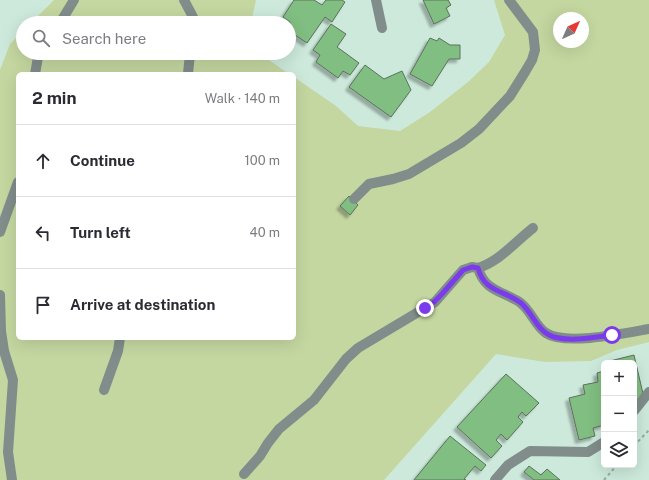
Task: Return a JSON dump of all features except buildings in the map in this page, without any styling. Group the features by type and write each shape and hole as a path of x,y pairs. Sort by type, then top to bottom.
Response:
{"street":[{"path":"64,16 74,0"},
{"path":"184,0 192,16"},
{"path":"376,0 382,28"},
{"path":"354,199 369,184 394,179 409,174 461,143 479,129 510,96 532,60 535,50 533,32 509,0"},
{"path":"35,72 37,60"},
{"path":"188,72 189,60"},
{"path":"0,232 16,188"},
{"path":"244,474 260,456 279,429 314,400 346,359 358,348 434,302 463,270 472,267 478,268 484,266 500,256 533,228"},
{"path":"478,268 483,280 488,285 497,292 519,302 528,309 541,329 553,337 575,339 649,329"},
{"path":"0,294 1,331 13,380 8,452 12,480"},
{"path":"104,390 118,351 120,340"},
{"path":"637,407 649,392"},
{"path":"495,480 508,465 530,450 588,452 601,444"}],"path":[{"path":"637,443 649,430"},
{"path":"604,480 614,468"}],"green space":[{"path":"54,0 256,0 253,16 38,16"},
{"path":"494,0 649,0 649,342 617,350 591,361 545,362 496,354 384,480 0,480 0,70 10,44 16,38 16,60 269,60 286,72 16,72 16,340 296,340 296,78 336,106 358,126 400,131 430,112 468,82 489,62 505,35"}],"route":[{"path":"425,308 442,294 463,270 472,267 478,268 483,280 497,292 519,302 528,309 535,322 541,329 553,337 575,339 612,335"}]}
